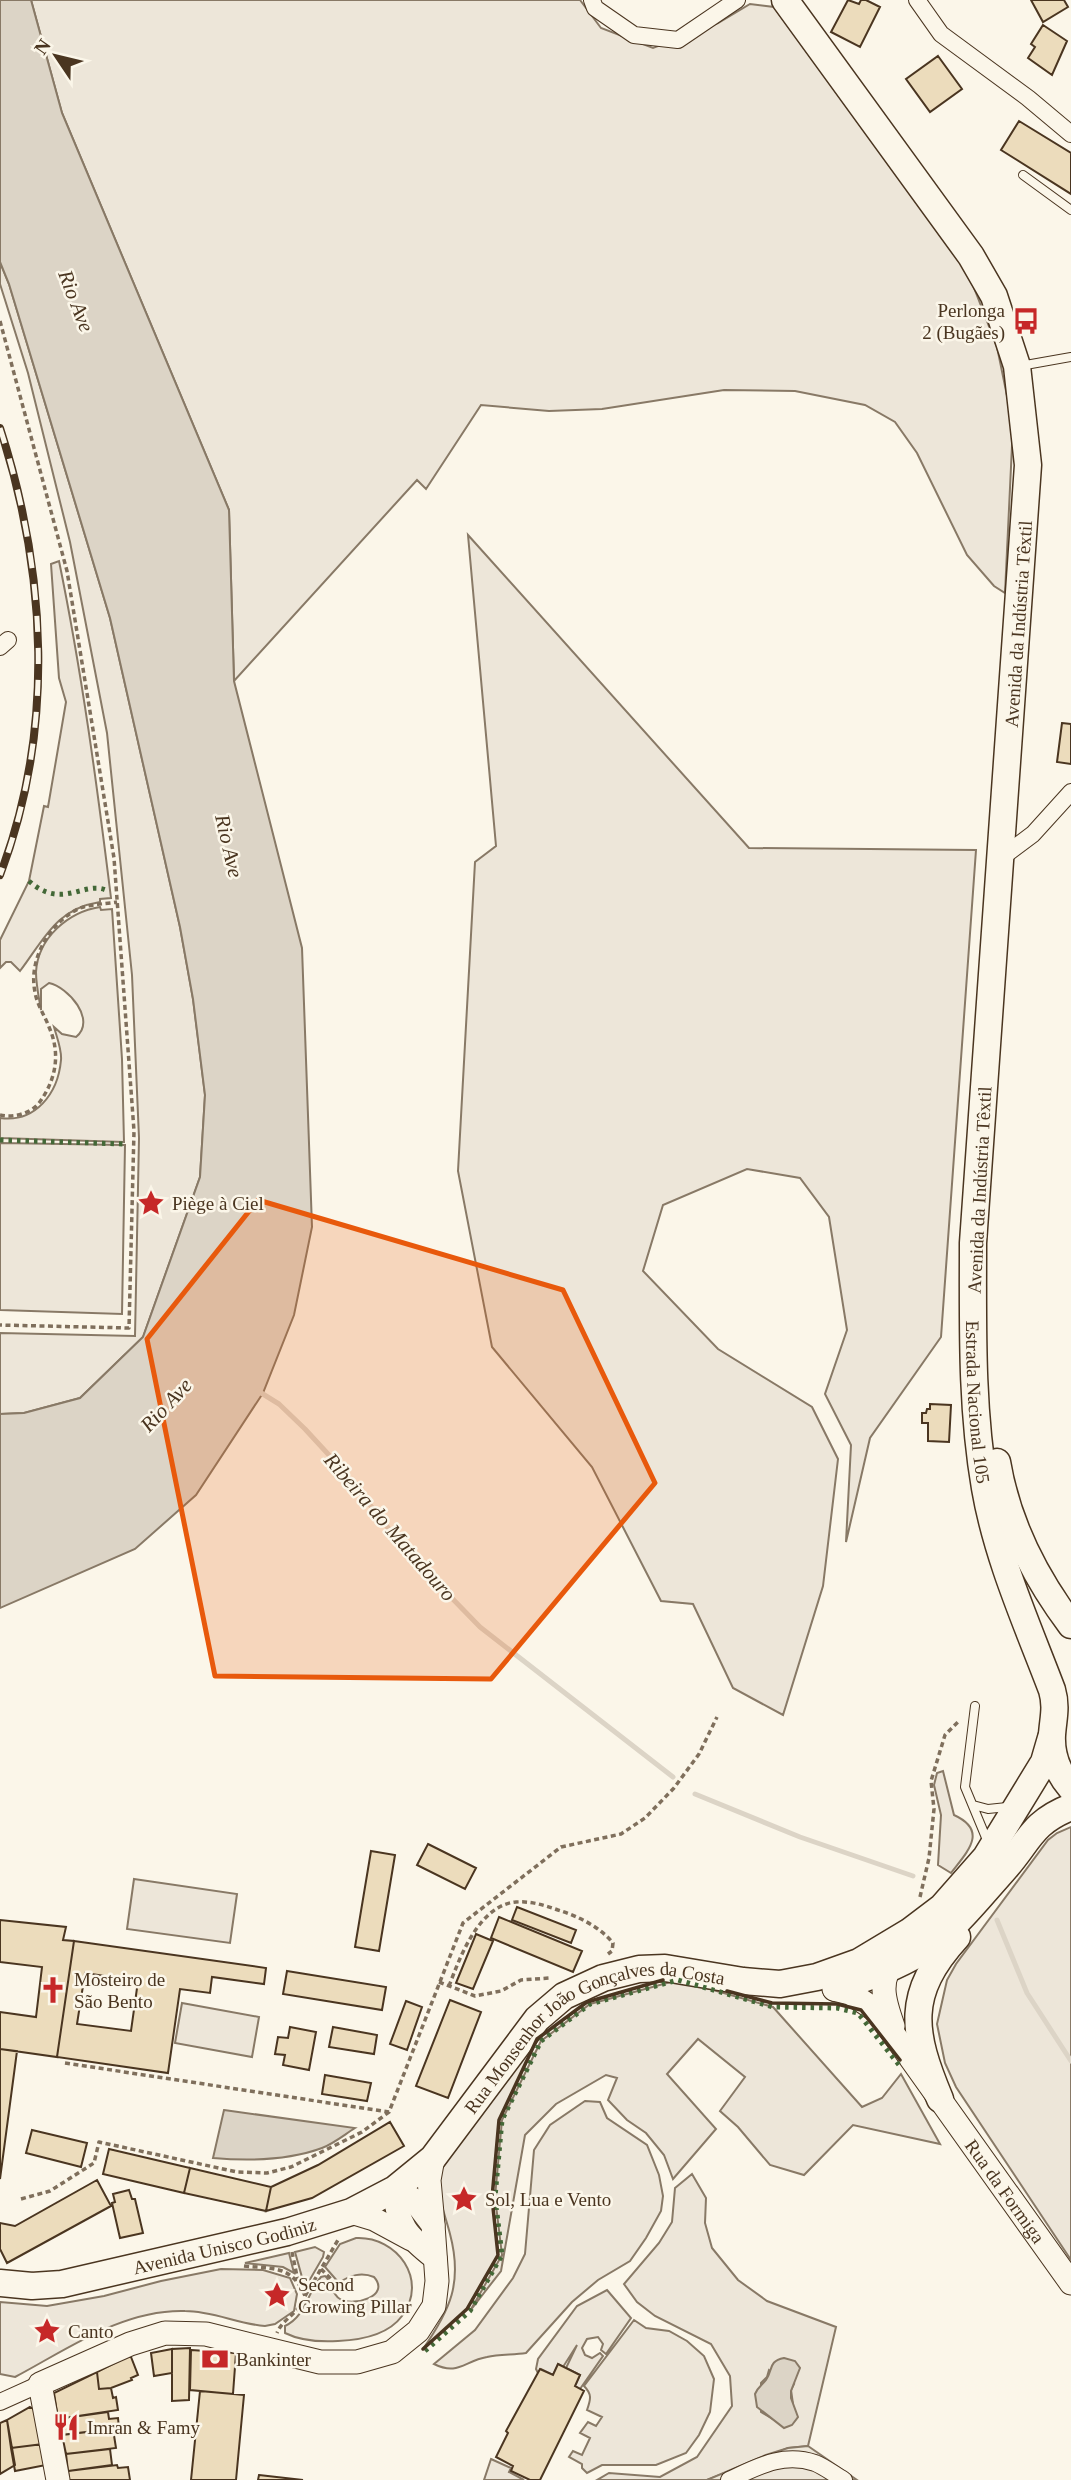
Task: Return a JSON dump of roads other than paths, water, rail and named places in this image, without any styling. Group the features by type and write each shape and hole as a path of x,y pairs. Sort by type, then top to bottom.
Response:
{"main road":[{"name":"Avenida da Indústria Têxtil","path":"785,0 971,256 994,296 1017,366 1028,465 973,1243 973,1319"},
{"name":"Estrada Nacional 105","path":"973,1319 980,1347 999,1474 1017,1532 1047,1593 1071,1625"},
{"name":"Estrada Nacional 105","path":"973,1319 977,1432 985,1490 1007,1570 1056,1703 1054,1757 1062,1777 1071,1788"},
{"path":"1054,1726 1071,1692"},
{"name":"Rua Monsenhor João Gonçalves da Costa","path":"433,2158 537,2019 564,1996 603,1978 639,1969 665,1968 743,1981 780,1984 801,1991 834,1989 887,1969 922,1951 952,1926 996,1863 1027,1790 1044,1762 1054,1726"},
{"name":"Rua Monsenhor João Gonçalves da Costa","path":"780,1984 844,1969 899,1938 996,1863 1045,1819 1071,1807"},
{"path":"940,2099 923,2059 919,2039 920,1999 941,1954 974,1918 996,1863"},
{"name":"Avenida Unisco Godiniz","path":"0,2283 32,2286 62,2284 287,2232 346,2223 433,2158"}],"street":[{"path":"592,0 596,8 634,35 678,40 737,0"},
{"path":"917,0 941,33 1071,134"},
{"path":"1001,858 1033,834 1071,792"},
{"path":"887,1969 883,1992 896,2036"},
{"path":"834,1989 850,1993 877,2011 896,2036"},
{"name":"Rua da Formiga","path":"896,2036 1071,2283"},
{"path":"0,2402 130,2344 165,2333 206,2334 320,2362 357,2362 392,2352 418,2331 435,2306 437,2281 429,2180 433,2158"},
{"path":"395,2189 414,2200 433,2225"},
{"path":"395,2189 396,2210 411,2239"},
{"path":"346,2223 374,2219 411,2239 435,2258"},
{"path":"40,2384 58,2480"},
{"path":"729,2480 764,2464 786,2458 815,2463 844,2480"}],"lane":[{"path":"1023,175 1071,210"},
{"path":"1017,366 1071,357"},
{"path":"975,1706 965,1787 996,1863"},
{"path":"973,1805 988,1810 1004,1808 1027,1790"}],"water":[{"name":"Rio Ave","path":"0,0 31,0 62,113 229,510 234,681 302,948 312,1227 294,1315 263,1393 196,1495 135,1549 0,1608 0,1414 24,1413 80,1398 143,1337 200,1177 205,1095 193,999 180,927 110,618 9,284 0,262"},
{"path":"224,2110 355,2128 326,2146 281,2158 213,2158"},
{"path":"784,2358 795,2361 800,2368 791,2391 798,2417 792,2425 784,2428 757,2407 755,2394 766,2380 775,2361"}],"waterway":[{"name":"Ribeira do Matadouro","path":"258,1391 279,1404 305,1429 340,1467 408,1553 480,1627 673,1777"},
{"name":"Ribeira do Matadouro","path":"695,1794 800,1837 913,1876"},
{"name":"Ribeira do Matadouro","path":"997,1920 1027,1993 1071,2061"}],"railway":[{"path":"0,428 28,539 38,652 37,709 30,765 18,820 0,875"}],"place":[{"name":"Perlonga 2 (Bugães)","path":"1026,321"},
{"name":"Piège à Ciel","path":"151,1203"},
{"name":"Mosteiro de São Bento","path":"53,1990"},
{"name":"Sol, Lua e Vento","path":"464,2199"},
{"name":"Second Growing Pillar","path":"277,2295"},
{"name":"Canto","path":"47,2331"},
{"name":"Bankinter","path":"215,2359"},
{"name":"Imran & Famy","path":"66,2427"}]}
